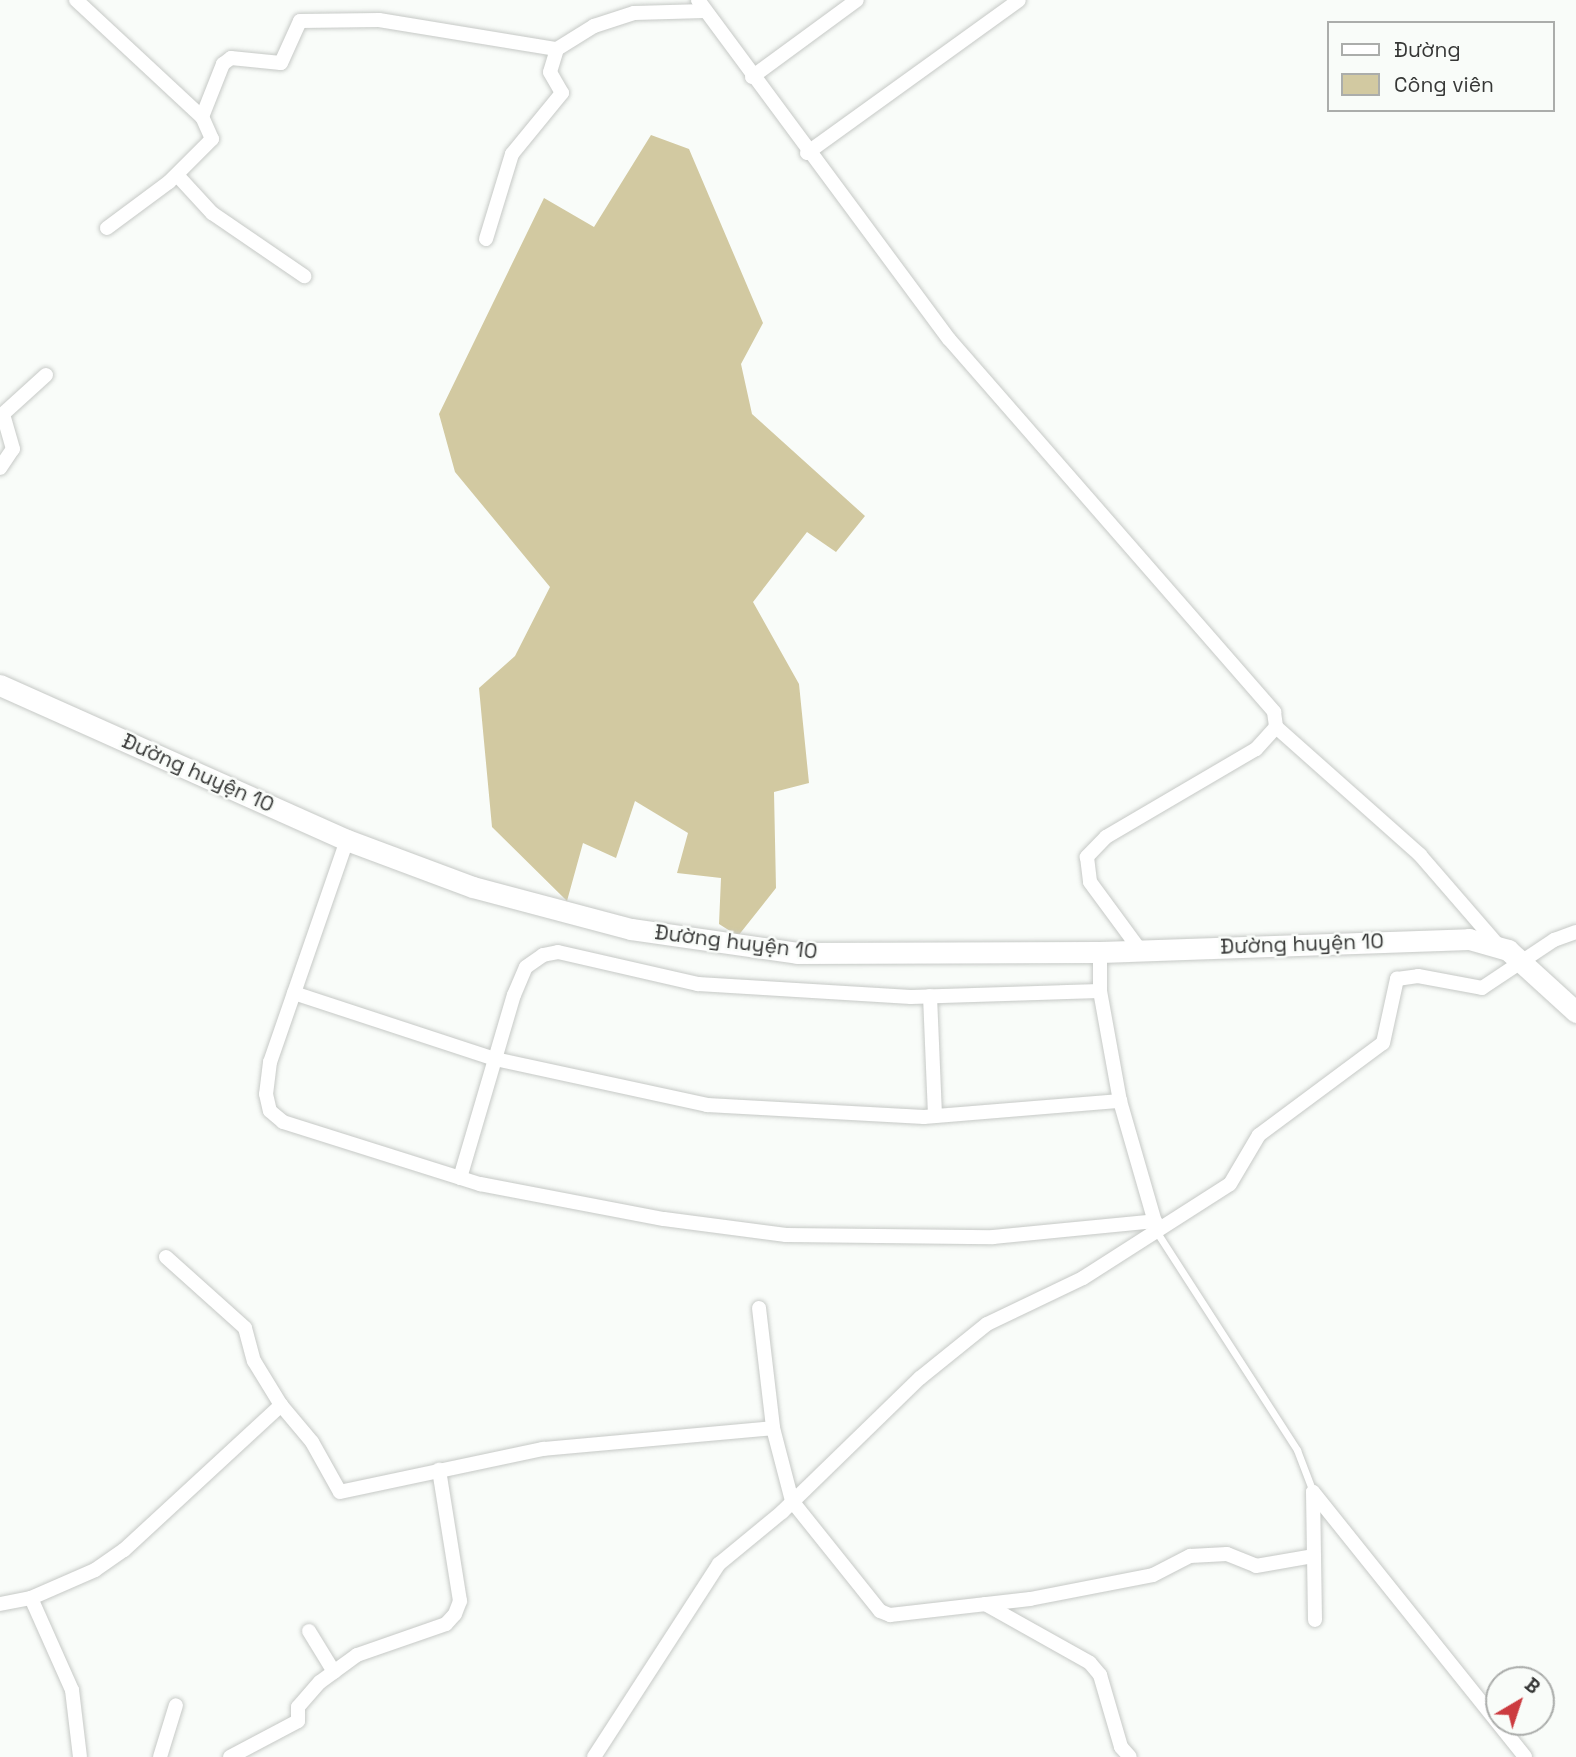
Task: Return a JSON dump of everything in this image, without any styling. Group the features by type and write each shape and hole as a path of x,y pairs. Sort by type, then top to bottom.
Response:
{"street":[{"path":"752,77 857,0"},
{"path":"807,153 1019,0"},
{"path":"82,2 202,117 214,136 177,175 107,228"},
{"path":"486,239 512,153 562,93 550,72 558,49 594,26 634,13 701,6 807,153 950,339 1268,702 1276,727 1420,855 1497,944"},
{"path":"202,117 223,64 231,58 281,64 296,26 307,19 379,20 558,49"},
{"path":"177,175 212,213 304,275"},
{"path":"0,468 13,449 3,414 46,375"},
{"name":"Đường huyện 10","path":"0,685 347,840 473,887 645,931 796,953 1100,952 1469,939 1497,944 1522,960 1576,1012"},
{"path":"1140,950 1090,882 1087,857 1106,837 1245,757 1276,727"},
{"path":"347,840 270,1062 266,1094 270,1111 283,1122 460,1178 664,1219 786,1235 993,1237 1156,1227"},
{"path":"594,1757 705,1581 792,1501 857,1434 987,1324 1083,1278 1156,1227 1239,1177 1259,1135 1383,1043 1397,979 1418,976 1482,988 1522,960 1576,932"},
{"path":"460,1178 495,1059 526,967 558,952 698,984 930,996 1100,992"},
{"path":"1100,952 1100,992 1120,1101 1156,1227"},
{"path":"294,993 495,1059 707,1105 934,1116 1120,1101"},
{"path":"930,996 934,1116"},
{"path":"166,1257 245,1328 254,1361 281,1405 313,1442 340,1492 543,1449 773,1428"},
{"path":"759,1308 773,1428 792,1501 880,1611 890,1615 985,1604 1145,1577 1190,1556 1227,1554 1256,1566 1314,1556"},
{"path":"0,1604 32,1598 95,1570 124,1550 281,1405"},
{"path":"230,1757 298,1721 298,1707 357,1654 446,1624 455,1614 460,1601 439,1470"},
{"path":"1313,1492 1315,1620"},
{"path":"1313,1492 1525,1757"},
{"path":"32,1598 72,1690 80,1757"},
{"path":"985,1604 1090,1662 1100,1675 1121,1746 1130,1757"},
{"path":"309,1631 334,1672"},
{"path":"160,1757 176,1705"}],"lane":[{"path":"1156,1227 1297,1450 1313,1492"}],"green space":[{"path":"651,135 689,149 763,323 741,364 752,414 865,516 836,552 807,532 753,602 799,684 809,783 774,792 776,888 738,936 719,924 721,878 677,873 688,833 635,801 616,858 583,843 567,901 492,827 479,688 515,656 550,587 455,472 439,414 544,198 594,227"}]}
